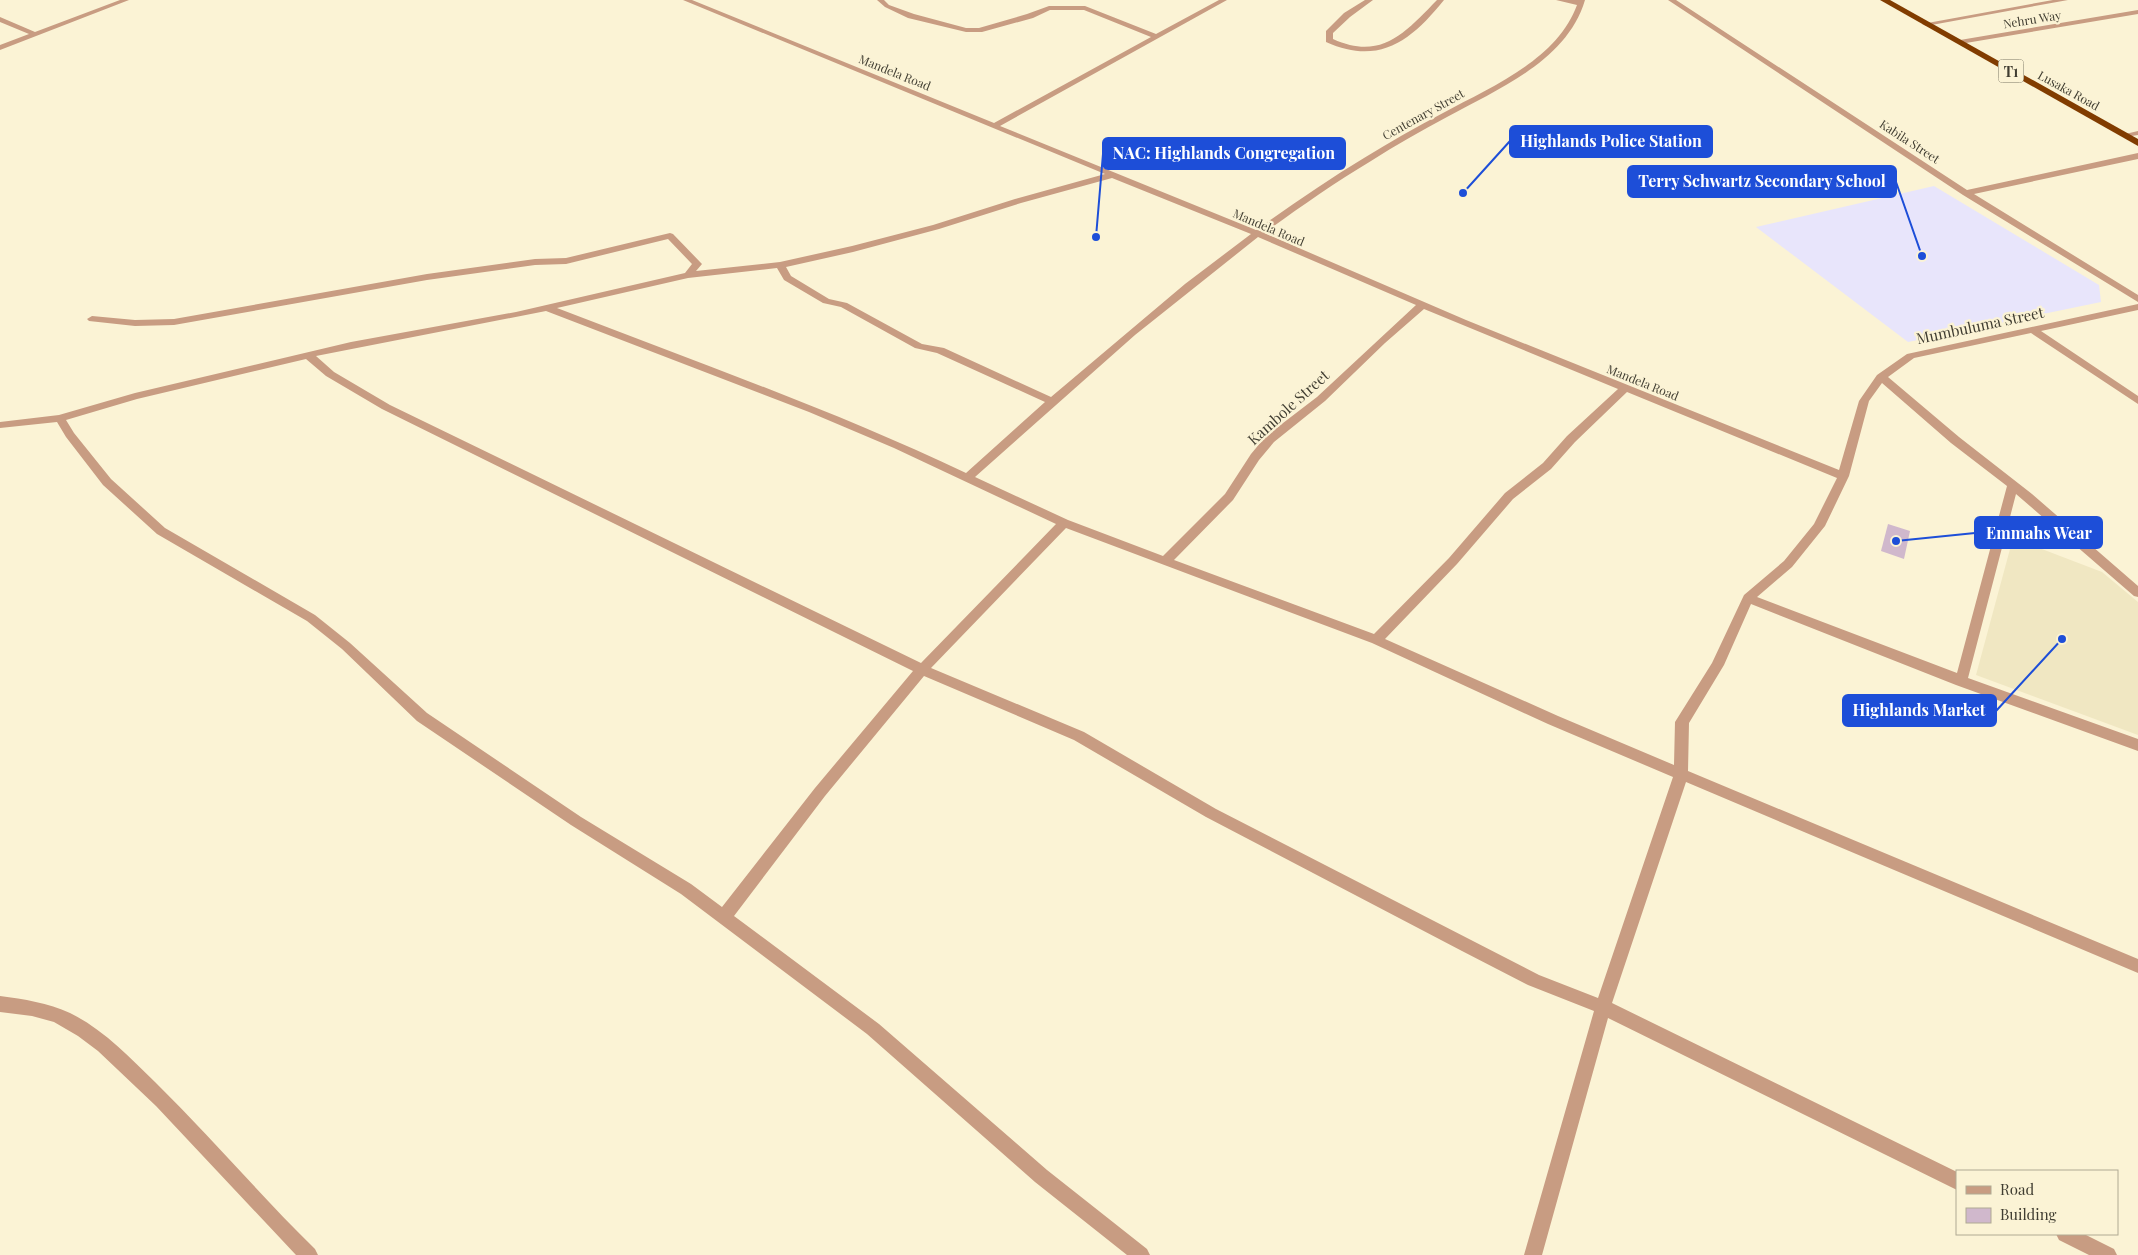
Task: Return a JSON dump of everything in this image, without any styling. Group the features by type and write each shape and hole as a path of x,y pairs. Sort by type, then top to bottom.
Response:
{"highway":[{"name":"Lusaka Road","path":"1884,0 2138,143"}],"street":[{"path":"0,48 126,0"},
{"name":"Mandela Road","path":"686,0 1258,234 1422,305 1842,476"},
{"path":"880,0 887,6 911,16 958,28 979,30 1030,16 1049,8 1085,8 1157,37"},
{"path":"1080,0 1085,8"},
{"path":"994,126 1224,0"},
{"path":"1370,0 1335,26 1329,34 1329,40 1338,45 1356,50 1374,50 1393,44 1441,0"},
{"path":"1559,0 1581,2"},
{"name":"Kabila Street","path":"1672,0 1966,192 2138,299"},
{"path":"1926,24 2065,0"},
{"name":"Centenary Street","path":"968,478 1052,401 1138,328 1258,234 1357,164 1515,77 1542,57 1573,24 1581,2"},
{"name":"Nehru Way","path":"1960,42 2138,12"},
{"path":"0,19 36,35"},
{"path":"2125,135 2138,133"},
{"path":"1966,192 2138,156"},
{"path":"0,425 60,418 135,396 308,355 352,345 516,315 688,275 780,265 936,227 1018,200 1112,175"},
{"path":"92,319 135,324 174,322 427,277 535,262 566,261 670,236 696,264 688,275"},
{"path":"780,265 787,278 826,300 844,305 919,346 940,350 1052,401"},
{"name":"Kambole Street","path":"1165,561 1229,497 1255,457 1270,440 1321,399 1380,341 1422,305"},
{"name":"Mumbuluma Street","path":"1748,598 1788,564 1819,526 1842,476 1864,401 1881,376 1912,356 2138,307"},
{"path":"544,308 813,410 898,445 1064,523 1376,640 1553,720 2138,966"},
{"path":"2032,329 2138,401"},
{"path":"308,355 330,374 386,407 923,670 1079,736 1212,813 1534,980 1603,1007 1956,1181"},
{"path":"1881,376 2013,485 2138,593"},
{"path":"1376,640 1453,561 1509,496 1547,466 1571,439 1625,388"},
{"path":"60,418 70,435 107,482 161,531 311,618 346,646 422,717 576,821 686,889 873,1029 1034,1170 1141,1255"},
{"path":"1961,681 2013,485"},
{"path":"723,918 770,855 843,764 923,670 1064,523"},
{"path":"1533,1255 1603,1007 1681,774 1682,722 1703,692 1718,665 1748,598 1961,681 2138,745"},
{"path":"0,1004 46,1011 77,1026 106,1048 180,1118 309,1255"},
{"path":"2067,1235 2108,1255"}],"shaded area":[{"path":"1934,186 2099,285 2101,302 1908,342 1756,227"},
{"path":"2013,538 2102,572 2138,602 2138,735 1976,675"}],"building":[{"path":"1888,524 1910,531 1904,559 1881,551"}],"place":[{"name":"Highlands Police Station","path":"1463,193"},
{"name":"NAC: Highlands Congregation","path":"1096,237"},
{"name":"Terry Schwartz Secondary School","path":"1922,256"},
{"name":"Emmahs Wear","path":"1896,541"},
{"name":"Highlands Market","path":"2062,639"}]}
